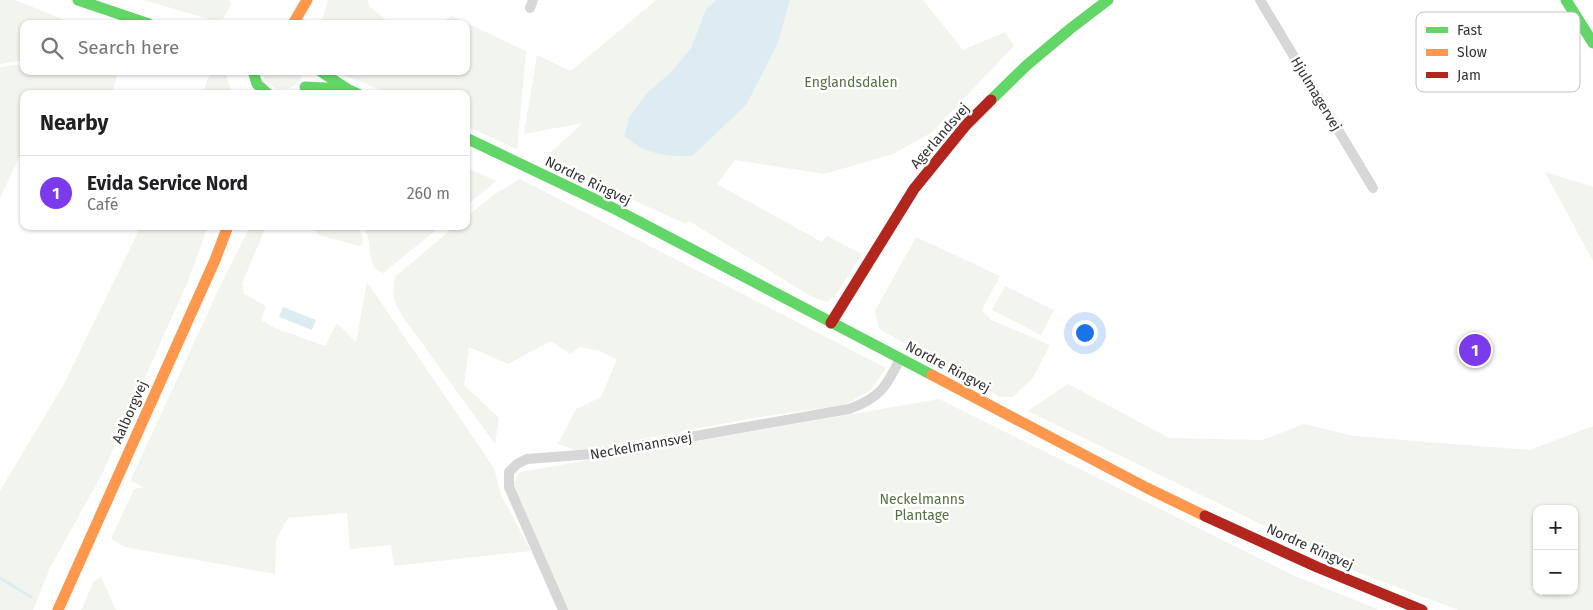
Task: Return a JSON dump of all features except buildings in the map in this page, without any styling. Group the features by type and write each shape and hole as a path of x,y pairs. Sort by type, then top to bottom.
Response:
{"main road":[{"path":"78,0 137,20"},
{"path":"296,20 308,0"},
{"path":"306,20 308,0"},
{"name":"Agerlandsvej","path":"832,323 914,189 966,125 1027,65 1108,0"},
{"path":"1566,0 1574,12"},
{"path":"1580,22 1593,43"},
{"path":"254,75 263,90"},
{"path":"301,90 309,81 311,75"},
{"path":"326,75 351,90"},
{"path":"301,90 326,86 345,90"},
{"name":"Nordre Ringvej","path":"470,140 613,208 1147,488 1317,568 1422,610"},
{"name":"Aalborgvej","path":"58,610 215,260 226,230"},
{"path":"215,260 231,230"}],"street":[{"name":"Hjulmagervej","path":"1260,0 1373,188"},
{"name":"Neckelmannsvej","path":"563,610 509,488 509,472 517,464 527,460 593,454 849,409 865,404 878,394 888,382 900,359"}],"green space":[{"path":"0,0 15,0 65,20 20,20 20,61 0,64"},
{"path":"144,0 229,0 231,5 223,19 212,20"},
{"path":"328,0 368,0 369,6 386,20 322,20"},
{"name":"Englandsdalen","path":"656,0 716,0 706,9 691,48 672,71 648,92 629,117 624,135 651,152 673,155 692,156 778,43 790,0 923,0 963,50 1005,32 1014,46 931,133 893,154 824,174 735,160 717,184 822,242 827,236 862,254 835,296 827,302 812,297 689,221 686,224 543,159 583,123 524,134 537,55 571,71"},
{"path":"452,16 460,20 445,20"},
{"path":"470,25 526,51 517,149 470,128 470,90 381,90 343,75 470,75"},
{"path":"20,64 20,75 117,75 113,90 20,90 20,156 0,198 0,67"},
{"path":"209,75 226,75 231,90 204,90"},
{"path":"263,75 302,75 295,85 282,89 276,88"},
{"path":"470,169 496,181 470,203"},
{"path":"1545,172 1593,187 1593,261"},
{"path":"520,179 886,368 871,390 844,405 753,418 578,451 558,444 576,409 601,397 617,359 599,351 580,347 570,354 551,341 508,364 469,347 464,385 499,418 495,444 403,317 394,298 394,284 395,277 450,230 470,230 470,214 495,194"},
{"path":"139,230 207,230 188,281 102,474 50,568 33,610 0,610 0,491 63,386"},
{"path":"248,230 264,230 242,284 244,294 266,306 261,320 275,328 325,346 337,323 356,342 367,282 494,468 501,495 531,551 394,566 391,545 350,549 347,513 288,518 276,540 275,574 125,547 111,539 134,489 143,487 130,481"},
{"path":"314,230 359,230 362,235 363,244 359,246 319,235"},
{"path":"365,230 436,230 383,273 378,271 372,263 368,237"},
{"path":"916,237 1000,276 982,310 991,320 1050,345 1033,378 1013,397 1000,397 879,329 875,311"},
{"path":"1005,286 1054,310 1041,335 992,310"},
{"path":"1068,384 1169,438 1263,440 1304,424 1354,436 1530,450 1593,426 1593,610 1458,610 1325,560 1269,528 1028,411"},
{"name":"Neckelmanns Plantage","path":"939,399 1295,576 1380,610 568,610 513,485 520,472"},
{"path":"101,577 116,610 81,610 94,581"}],"shaded area":[{"path":"716,0 790,0 778,43 746,105 692,156 661,154 641,148 624,136 629,117 648,92 672,71 691,48 706,9"},
{"path":"283,307 316,320 312,330 279,317"}],"waterway":[{"path":"0,578 31,597"}],"traffic: fast":[{"path":"78,0 137,20"},
{"path":"991,100 1027,65 1108,0"},
{"path":"1566,0 1574,12"},
{"path":"1580,22 1593,43"},
{"path":"254,75 257,84 264,90"},
{"path":"326,75 349,90"},
{"path":"305,87 345,89"},
{"path":"470,140 613,208 932,375"}],"traffic: slow":[{"path":"295,20 307,0"},
{"path":"58,610 215,260 226,230"},
{"path":"932,375 1147,488 1205,516"}],"traffic: jam":[{"path":"831,323 914,189 966,125 991,100"},
{"path":"1205,516 1317,567 1422,610"}],"place":[{"name":"Evida Service Nord","path":"1475,350"}]}
